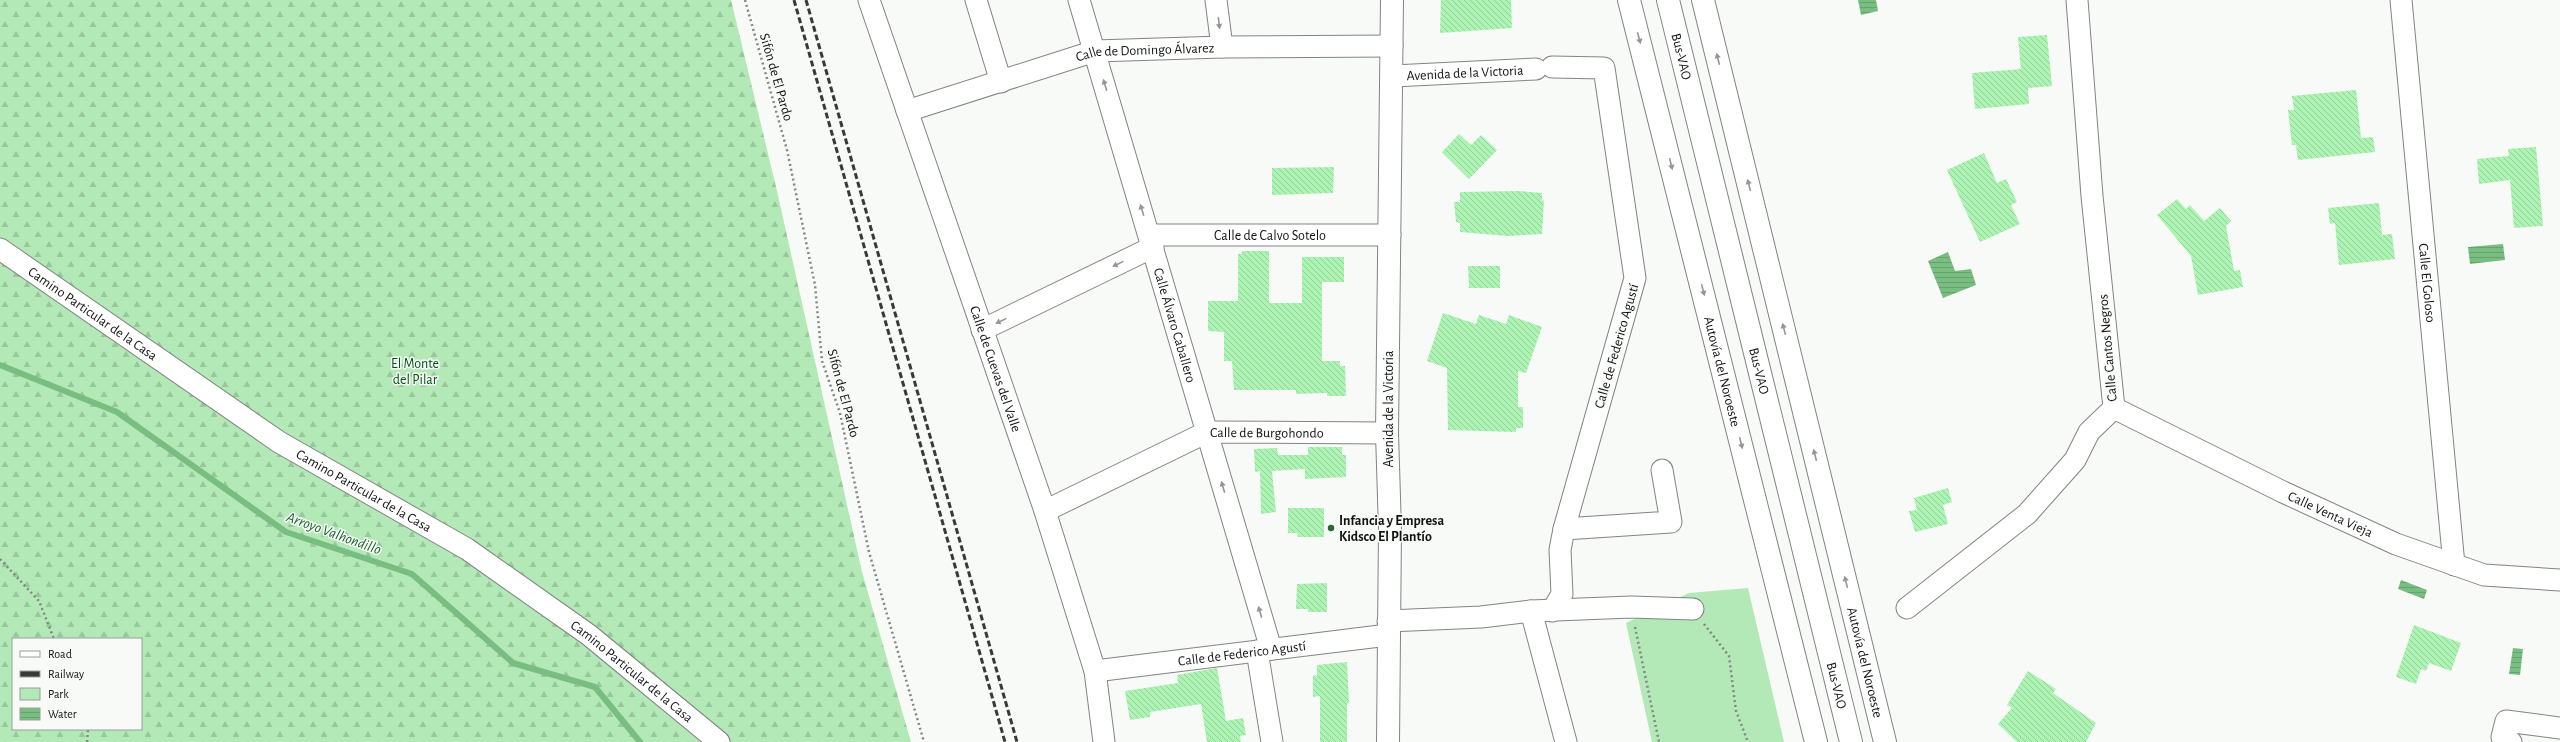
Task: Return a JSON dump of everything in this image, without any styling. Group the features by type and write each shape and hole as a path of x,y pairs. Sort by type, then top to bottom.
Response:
{"main road":[{"name":"Avenida de la Victoria","path":"1388,742 1390,530 1387,433 1393,76 1392,0"},
{"name":"Autovía del Noroeste","path":"1629,0 1816,742"},
{"path":"1664,0 1681,55"},
{"name":"Bus-VAO","path":"1668,0 1852,742"},
{"name":"Autovía del Noroeste","path":"1703,0 1885,742"}],"street":[{"name":"Calle de Cuevas del Valle","path":"869,0 1045,511 1095,671 1104,742"},
{"path":"976,0 1001,82"},
{"name":"Calle Álvaro Caballero","path":"1079,0 1152,241 1207,432 1264,650 1272,742"},
{"path":"1216,0 1222,47"},
{"name":"Calle Cantos Negros","path":"1907,608 2027,514 2075,460 2089,432 2114,408 2092,196 2077,0"},
{"name":"Calle El Goloso","path":"2401,0 2454,565"},
{"name":"Calle de Domingo Álvarez","path":"907,111 1095,52 1222,47 1392,46"},
{"name":"Avenida de la Victoria","path":"1393,76 1544,68"},
{"name":"Calle de Federico Agustí","path":"1544,68 1604,68 1635,278 1564,529 1560,550 1562,594 1552,611"},
{"name":"Calle de Calvo Sotelo","path":"982,330 1152,241 1390,235"},
{"name":"Camino Particular de la Casa","path":"0,250 279,442 467,549 589,635 719,742"},
{"name":"Calle Venta Vieja","path":"2114,408 2283,492 2396,544 2484,575 2560,580"},
{"name":"Calle de Burgohondo","path":"1045,511 1207,432 1387,433"},
{"path":"1564,529 1671,522 1662,470"},
{"name":"Calle de Federico Agustí","path":"1095,671 1264,650 1388,628 1531,610 1552,611 1631,607 1693,609"},
{"path":"1531,610 1566,742"},
{"path":"2511,742 2502,737 2506,721 2560,728"}],"path":[{"name":"Sifón de El Pardo","path":"745,0 790,165 815,285 822,362 840,414 869,552 918,728 924,742"},
{"path":"0,559 39,601 54,638"},
{"path":"1631,607 1659,742"},
{"path":"1693,609 1729,656 1736,711 1748,742"},
{"path":"87,742 88,730"}],"green space":[{"name":"El Monte del Pilar","path":"0,0 731,0 777,191 862,572 911,742 0,742"},
{"path":"1748,588 1784,742 1652,742 1626,623 1689,593"}],"water":[{"path":"1858,0 1876,0 1878,11 1861,15"},
{"path":"2503,244 2505,260 2470,264 2468,247"},
{"path":"1948,252 1955,271 1971,269 1976,285 1943,298 1928,261"},
{"path":"2401,580 2427,590 2424,599 2398,589"},
{"path":"2513,648 2523,649 2520,675 2509,674"}],"building":[{"path":"1441,0 1511,0 1512,28 1440,33"},
{"path":"2047,35 2052,86 2028,88 2029,104 1975,109 1972,73 2021,69 2018,37"},
{"path":"2356,90 2361,138 2373,137 2375,152 2298,160 2296,145 2292,145 2288,110 2294,110 2292,96"},
{"path":"1459,134 1471,145 1481,135 1497,150 1469,179 1442,152"},
{"path":"2536,147 2543,226 2514,228 2510,180 2479,184 2477,159 2509,156 2508,149"},
{"path":"1984,153 1997,183 2006,179 2017,202 2011,205 2020,224 1980,242 1947,170"},
{"path":"1334,167 1333,193 1272,195 1272,168"},
{"path":"1519,191 1542,193 1542,201 1544,200 1542,234 1508,236 1460,232 1460,223 1456,222 1454,202 1460,202 1460,192"},
{"path":"2177,199 2186,209 2190,205 2204,221 2220,208 2231,221 2226,226 2234,271 2240,270 2243,287 2198,295 2191,256 2157,215"},
{"path":"2379,203 2382,235 2392,234 2395,259 2339,265 2335,223 2330,224 2328,208"},
{"path":"1242,251 1269,251 1269,303 1302,303 1302,257 1344,257 1344,282 1322,282 1322,361 1340,361 1340,366 1345,366 1346,396 1327,396 1327,393 1296,394 1296,390 1234,390 1232,361 1224,361 1224,332 1208,331 1208,301 1238,301 1238,254 1242,254"},
{"path":"1468,266 1500,266 1500,288 1469,288"},
{"path":"1443,313 1476,324 1479,315 1506,324 1509,315 1542,327 1526,373 1518,371 1518,407 1523,407 1523,428 1516,428 1516,432 1448,430 1447,368 1427,361"},
{"path":"1308,447 1342,447 1342,455 1346,455 1346,477 1305,479 1305,469 1272,471 1276,512 1261,514 1260,471 1255,472 1254,449 1277,448 1278,455 1308,455"},
{"path":"1948,488 1952,502 1943,505 1948,524 1915,532 1909,511 1917,510 1914,498"},
{"path":"1288,508 1324,508 1324,537 1298,537 1297,533 1288,533"},
{"path":"1327,583 1327,612 1308,612 1308,609 1296,609 1297,584"},
{"path":"2414,625 2461,643 2451,671 2429,663 2426,671 2421,669 2416,684 2396,677"},
{"path":"1347,662 1349,703 1347,704 1347,742 1320,742 1320,696 1313,697 1313,675 1317,676 1317,665"},
{"path":"1217,668 1226,721 1243,718 1246,735 1240,736 1241,742 1207,742 1201,704 1150,712 1150,717 1130,720 1125,691 1178,683 1177,675"},
{"path":"2028,671 2056,689 2053,693 2096,723 2086,742 2017,742 1998,724 2012,708 2007,705"}],"waterway":[{"name":"Arroyo Valhondillo","path":"0,365 117,412 286,532 412,574 513,663 595,687 640,742"}],"railway":[{"path":"794,0 1005,742"},
{"path":"806,0 1017,742"}],"place":[{"name":"Infancia y Empresa Kidsco El Plantío","path":"1331,528"}]}
